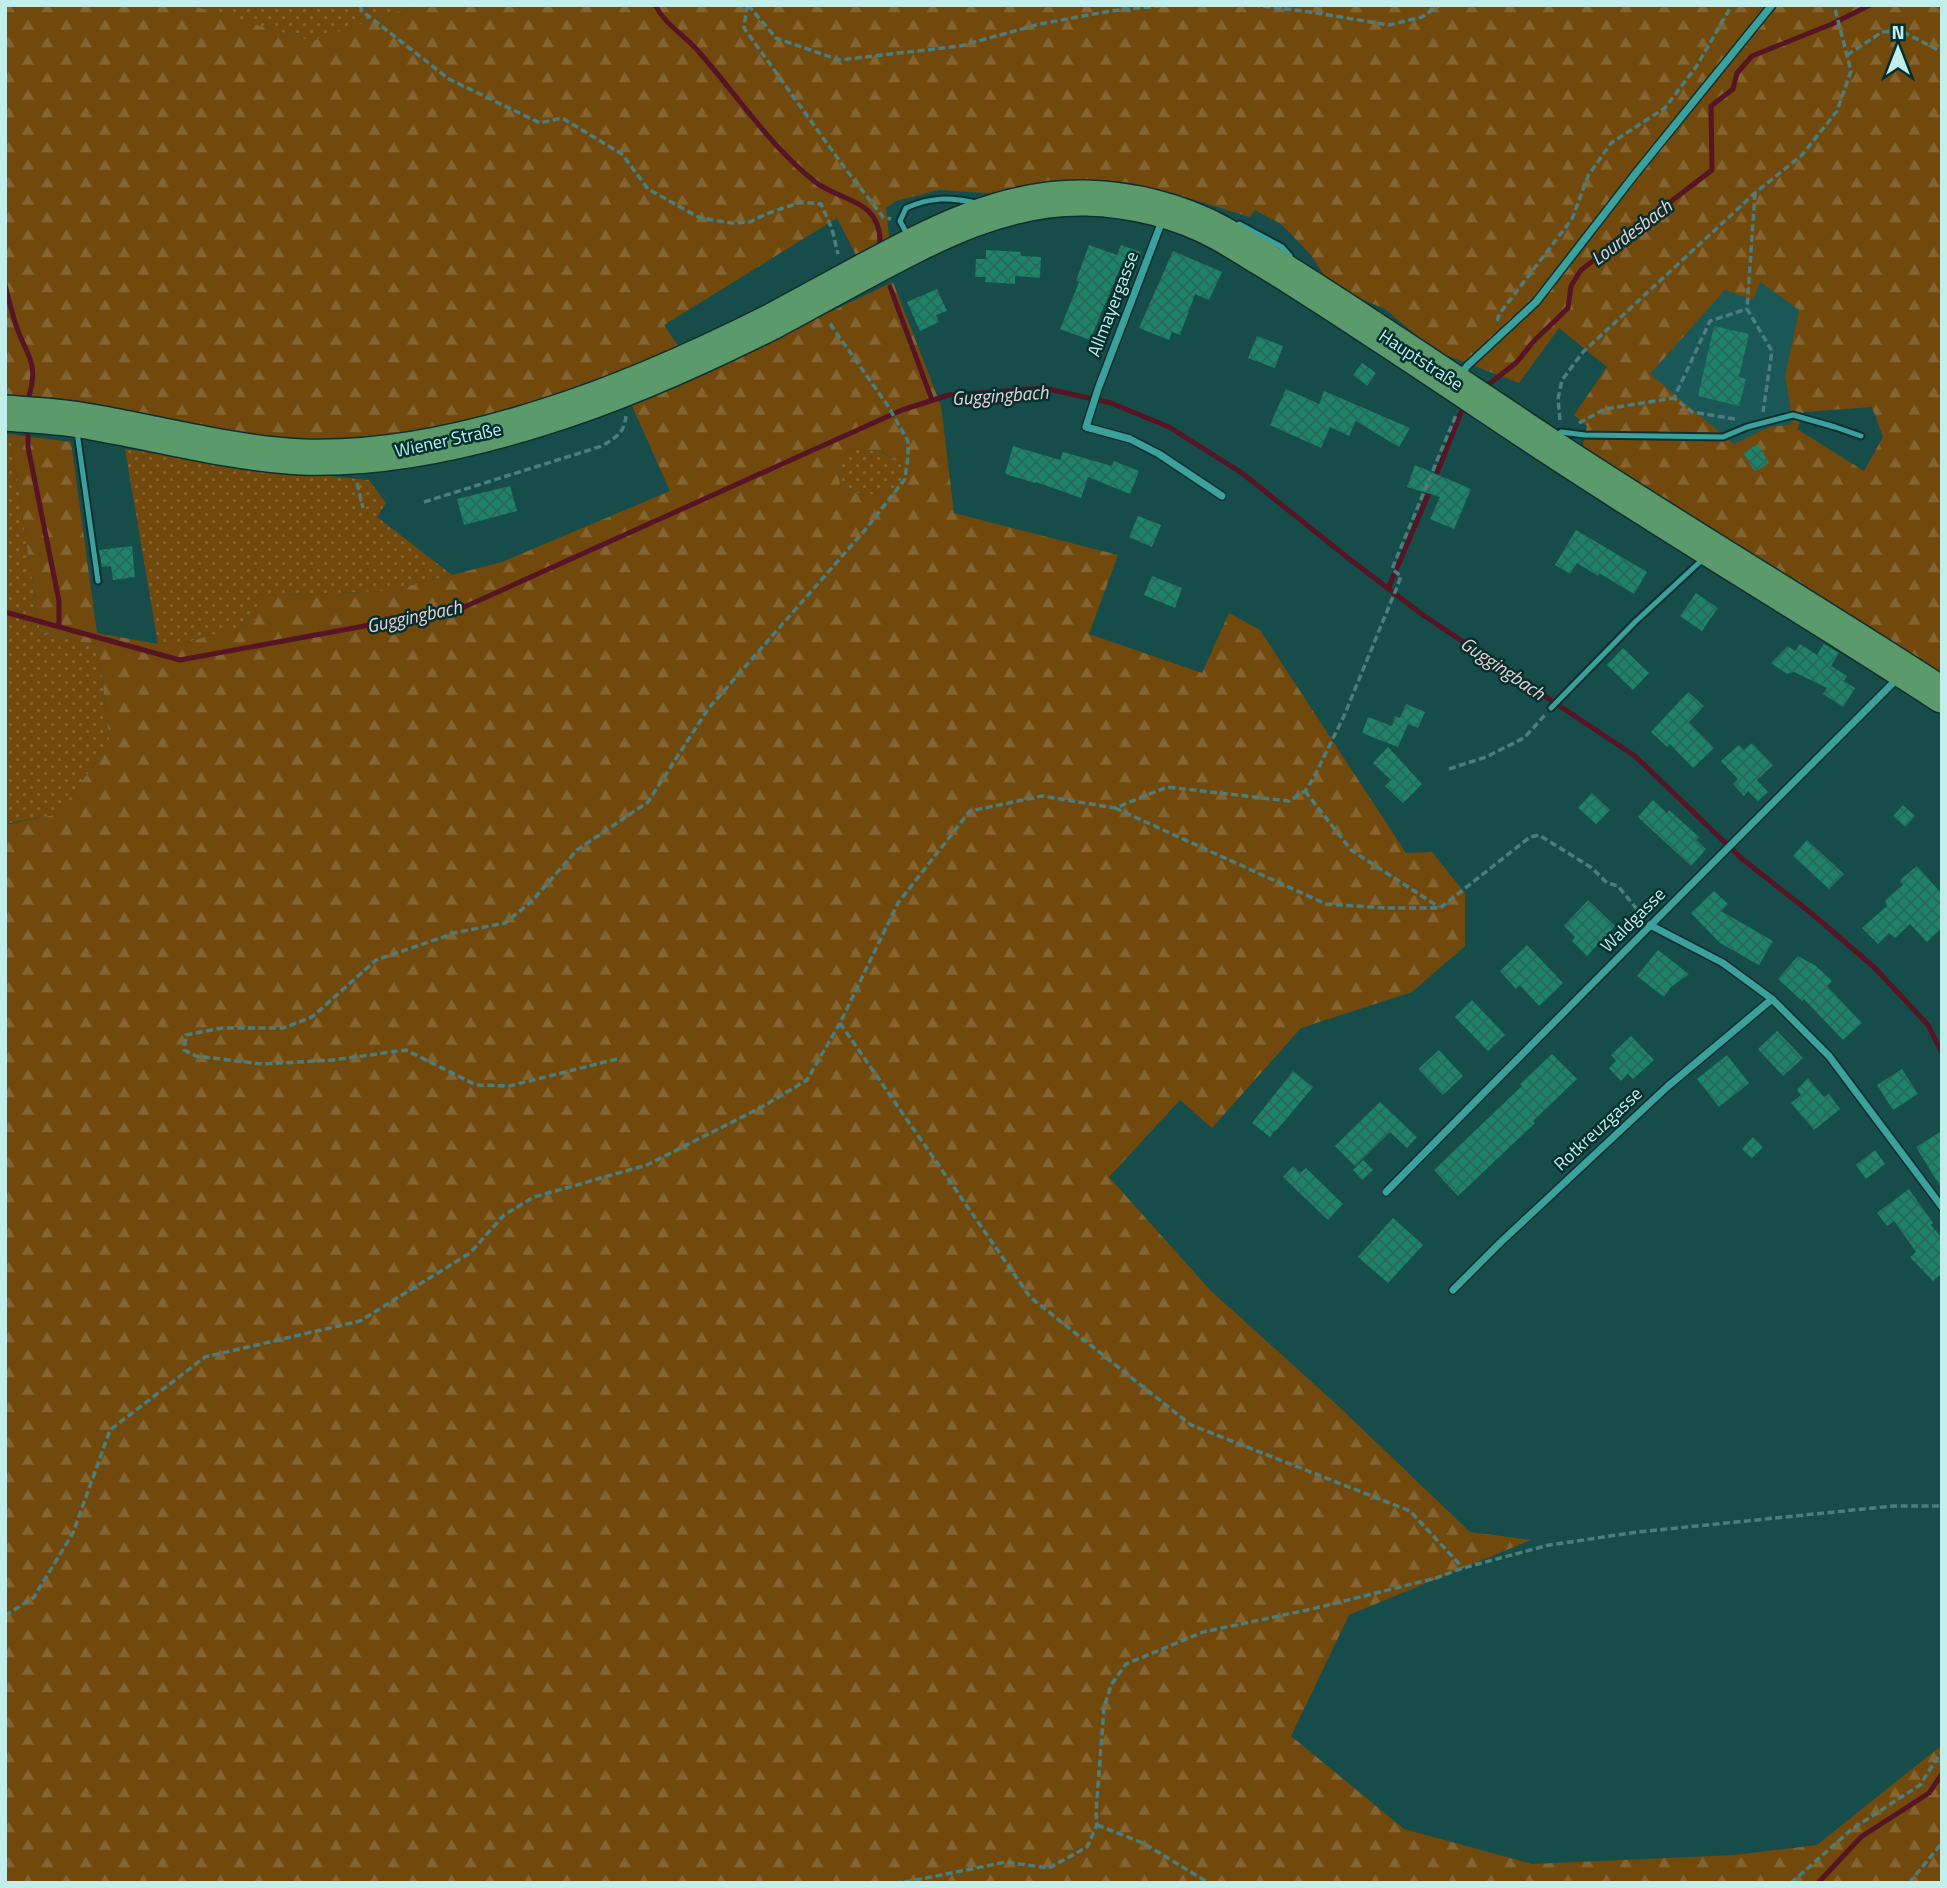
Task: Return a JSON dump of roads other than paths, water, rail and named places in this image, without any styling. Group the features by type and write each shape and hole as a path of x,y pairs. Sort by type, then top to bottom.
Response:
{"main road":[{"name":"Hauptstraße","path":"850,264 907,233 961,223 990,205 1086,198 1177,211 1315,286 1471,393 1556,440 1712,551 1942,695"},
{"name":"Wiener Straße","path":"5,413 74,419 182,440 302,457 356,456 427,447 484,435 546,417 689,362 813,299 850,264"}],"street":[{"path":"1471,393 1467,366 1536,302 1772,5"},
{"name":"Allmayergasse","path":"1177,211 1098,389 1086,427 1130,439 1159,454 1222,496"},
{"name":"Waldgasse","path":"1386,1192 1905,671"},
{"path":"1650,925 1723,963 1772,999 1829,1056 1942,1207"},
{"name":"Rotkreuzgasse","path":"1453,1290 1667,1087 1772,999"}],"lane":[{"path":"1235,222 1282,247 1291,257"},
{"path":"1556,440 1585,435 1723,437 1793,415 1861,436"},
{"path":"74,419 98,581"},
{"path":"1551,708 1635,622 1712,551"}],"waterway":[{"path":"655,5 664,18 694,46 782,152 824,188 866,209 878,228 880,242 877,247"},
{"name":"Lourdesbach","path":"1484,388 1517,362 1533,342 1568,308 1571,286 1581,270 1712,170 1711,106 1733,89 1737,73 1752,56 1832,24 1870,5"},
{"path":"5,285 15,323 31,360 33,375 29,396"},
{"path":"890,287 932,400"},
{"name":"Guggingbach","path":"5,612 180,660 462,608 902,410 949,395 1044,388 1111,403 1169,427 1242,473 1423,615 1635,756 1741,858 1875,968 1928,1025 1942,1053"},
{"name":"Lourdesbach","path":"1435,478 1462,410 1467,405"},
{"path":"28,432 28,447 59,601 59,627"},
{"name":"Lourdesbach","path":"1388,589 1431,488"},
{"path":"1818,1883 1861,1837 1929,1793 1942,1774"}]}
